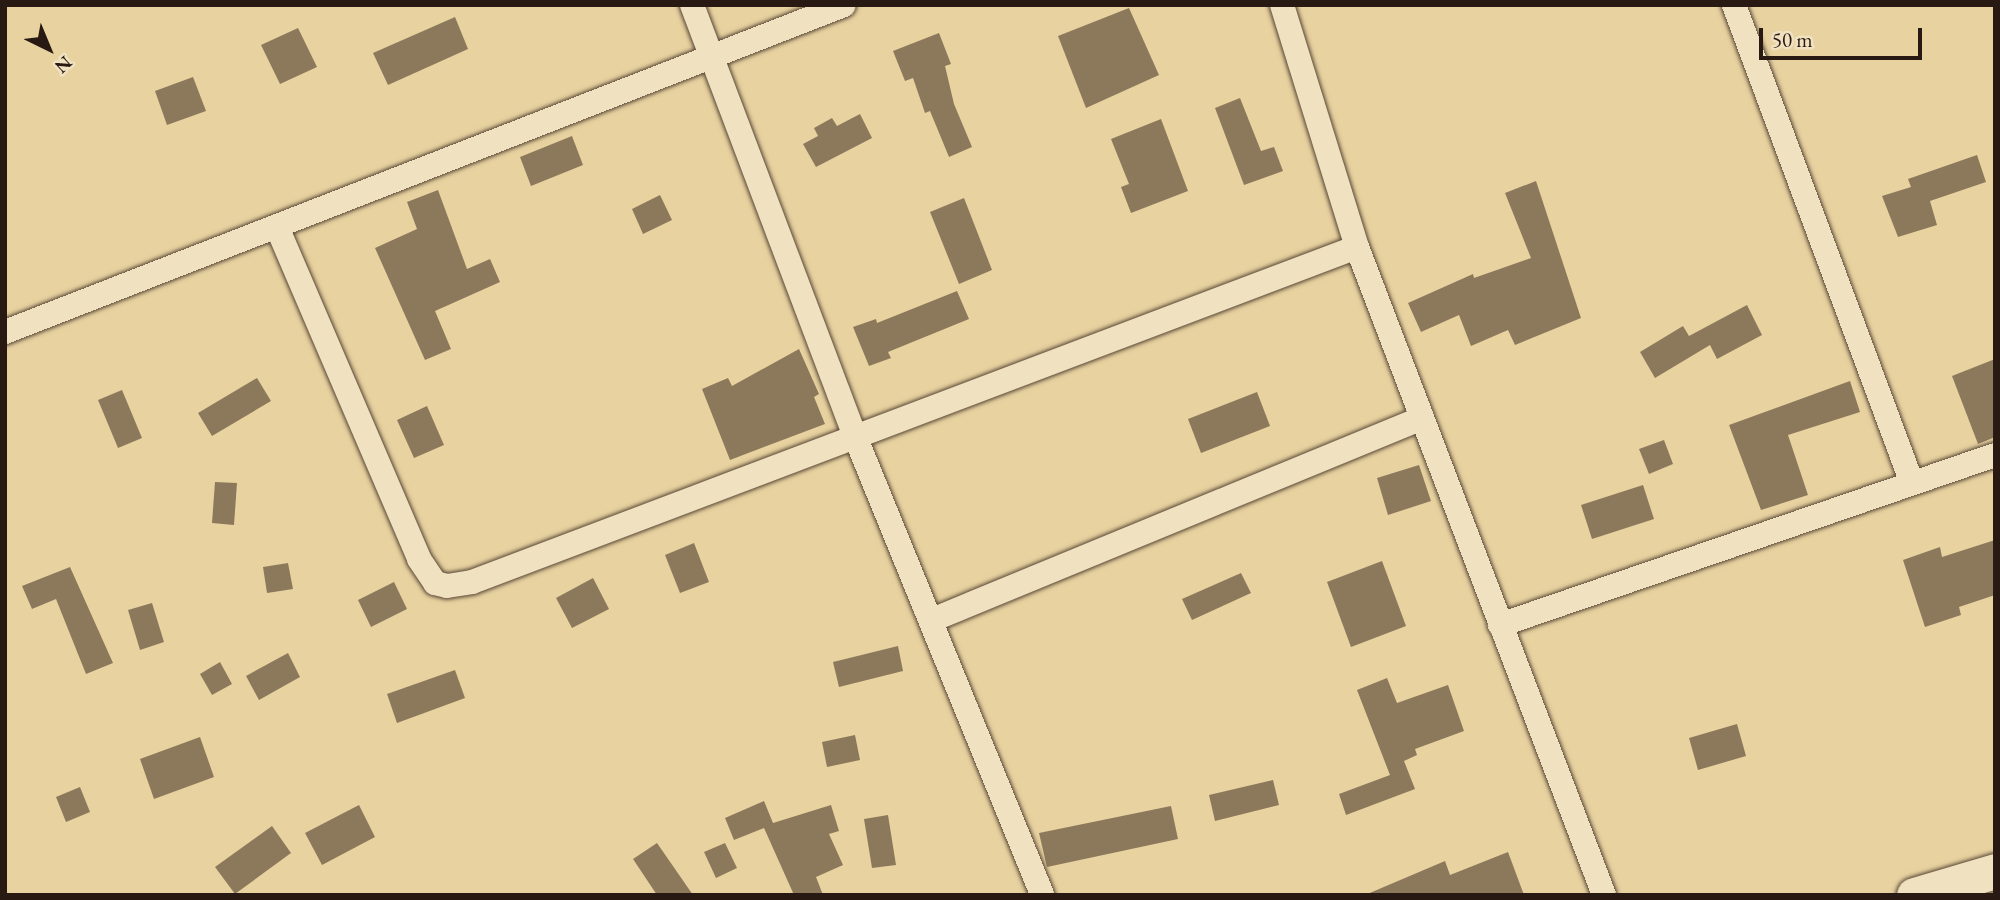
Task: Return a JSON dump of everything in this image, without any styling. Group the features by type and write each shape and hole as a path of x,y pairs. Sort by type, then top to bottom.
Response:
{"main road":[{"path":"1927,893 1995,871"}],"street":[{"path":"692,5 710,59 855,436 1042,895"},
{"path":"5,332 845,5"},
{"path":"1282,5 1357,247 1604,895"},
{"path":"1734,5 1912,483"},
{"path":"277,227 419,559 435,583 447,586 472,582 1357,247"},
{"path":"932,620 1422,418"},
{"path":"1500,625 1995,455"}],"building":[{"path":"1129,8 1159,75 1086,108 1058,36"},
{"path":"455,17 468,49 388,85 373,53"},
{"path":"298,28 317,67 280,84 261,45"},
{"path":"939,33 951,64 945,66 954,104 972,147 949,157 930,111 925,113 913,78 905,81 893,51"},
{"path":"193,77 206,111 167,125 155,91"},
{"path":"1240,98 1261,151 1274,147 1283,171 1244,185 1215,108"},
{"path":"860,114 872,138 816,167 803,144 818,136 814,128 832,118 837,126"},
{"path":"1161,119 1188,191 1131,213 1121,187 1129,184 1111,139"},
{"path":"572,136 583,165 531,186 520,157"},
{"path":"1977,155 1986,182 1930,201 1937,225 1898,237 1882,196 1911,187 1908,179"},
{"path":"1536,181 1581,318 1515,345 1508,330 1471,346 1459,315 1421,332 1408,303 1473,274 1474,278 1531,258 1505,193"},
{"path":"438,190 467,269 490,259 500,282 435,311 451,349 425,360 375,248 417,229 407,202"},
{"path":"660,195 672,220 643,234 632,209"},
{"path":"964,198 992,270 959,284 930,212"},
{"path":"957,291 969,319 888,352 891,358 869,366 853,327 876,319 877,323"},
{"path":"1747,305 1762,335 1717,359 1710,345 1655,378 1640,352 1683,326 1689,336"},
{"path":"799,349 819,394 814,397 825,424 730,460 702,389 728,378 732,386"},
{"path":"1995,359 1995,437 1978,444 1952,376"},
{"path":"257,378 271,401 212,436 198,413"},
{"path":"1850,381 1860,412 1788,435 1808,495 1761,510 1729,425"},
{"path":"122,390 142,438 118,448 98,400"},
{"path":"1257,392 1270,426 1201,453 1188,419"},
{"path":"427,406 444,445 414,458 397,420"},
{"path":"1664,440 1673,464 1649,474 1639,449"},
{"path":"1419,465 1431,501 1388,515 1377,478"},
{"path":"215,482 237,483 234,525 212,523"},
{"path":"1643,485 1654,519 1592,539 1581,505"},
{"path":"1995,540 1995,595 1959,607 1961,615 1925,627 1903,560 1940,547 1942,557"},
{"path":"694,543 709,582 680,593 665,555"},
{"path":"1382,561 1406,626 1351,647 1327,582"},
{"path":"288,563 293,589 267,593 263,567"},
{"path":"70,567 113,663 86,674 56,599 32,609 22,586"},
{"path":"1241,573 1251,593 1192,620 1182,599"},
{"path":"593,578 609,609 572,628 556,598"},
{"path":"394,582 407,609 371,627 358,600"},
{"path":"152,603 164,642 140,650 128,610"},
{"path":"898,646 903,671 839,687 833,662"},
{"path":"288,653 300,677 259,700 246,676"},
{"path":"220,662 232,684 212,695 200,674"},
{"path":"455,670 465,698 397,723 387,694"},
{"path":"1387,678 1397,703 1448,685 1464,731 1415,749 1417,755 1404,761 1415,789 1346,815 1339,794 1390,775 1357,690"},
{"path":"1737,724 1746,756 1698,770 1689,738"},
{"path":"855,735 860,760 827,767 822,742"},
{"path":"200,737 214,777 154,799 140,759"},
{"path":"1273,780 1279,805 1215,821 1209,795"},
{"path":"80,787 90,812 66,822 56,797"},
{"path":"764,801 773,823 831,805 839,831 829,834 843,865 816,877 823,895 794,895 764,828 734,840 725,818"},
{"path":"359,805 375,837 322,865 305,833"},
{"path":"1171,806 1178,839 1047,867 1039,833"},
{"path":"888,815 896,865 872,868 864,819"},
{"path":"272,826 291,853 235,894 215,867"},
{"path":"657,843 693,895 657,895 633,859"},
{"path":"725,843 737,868 716,878 704,852"},
{"path":"1508,852 1524,895 1365,895 1445,861 1450,875"}]}
